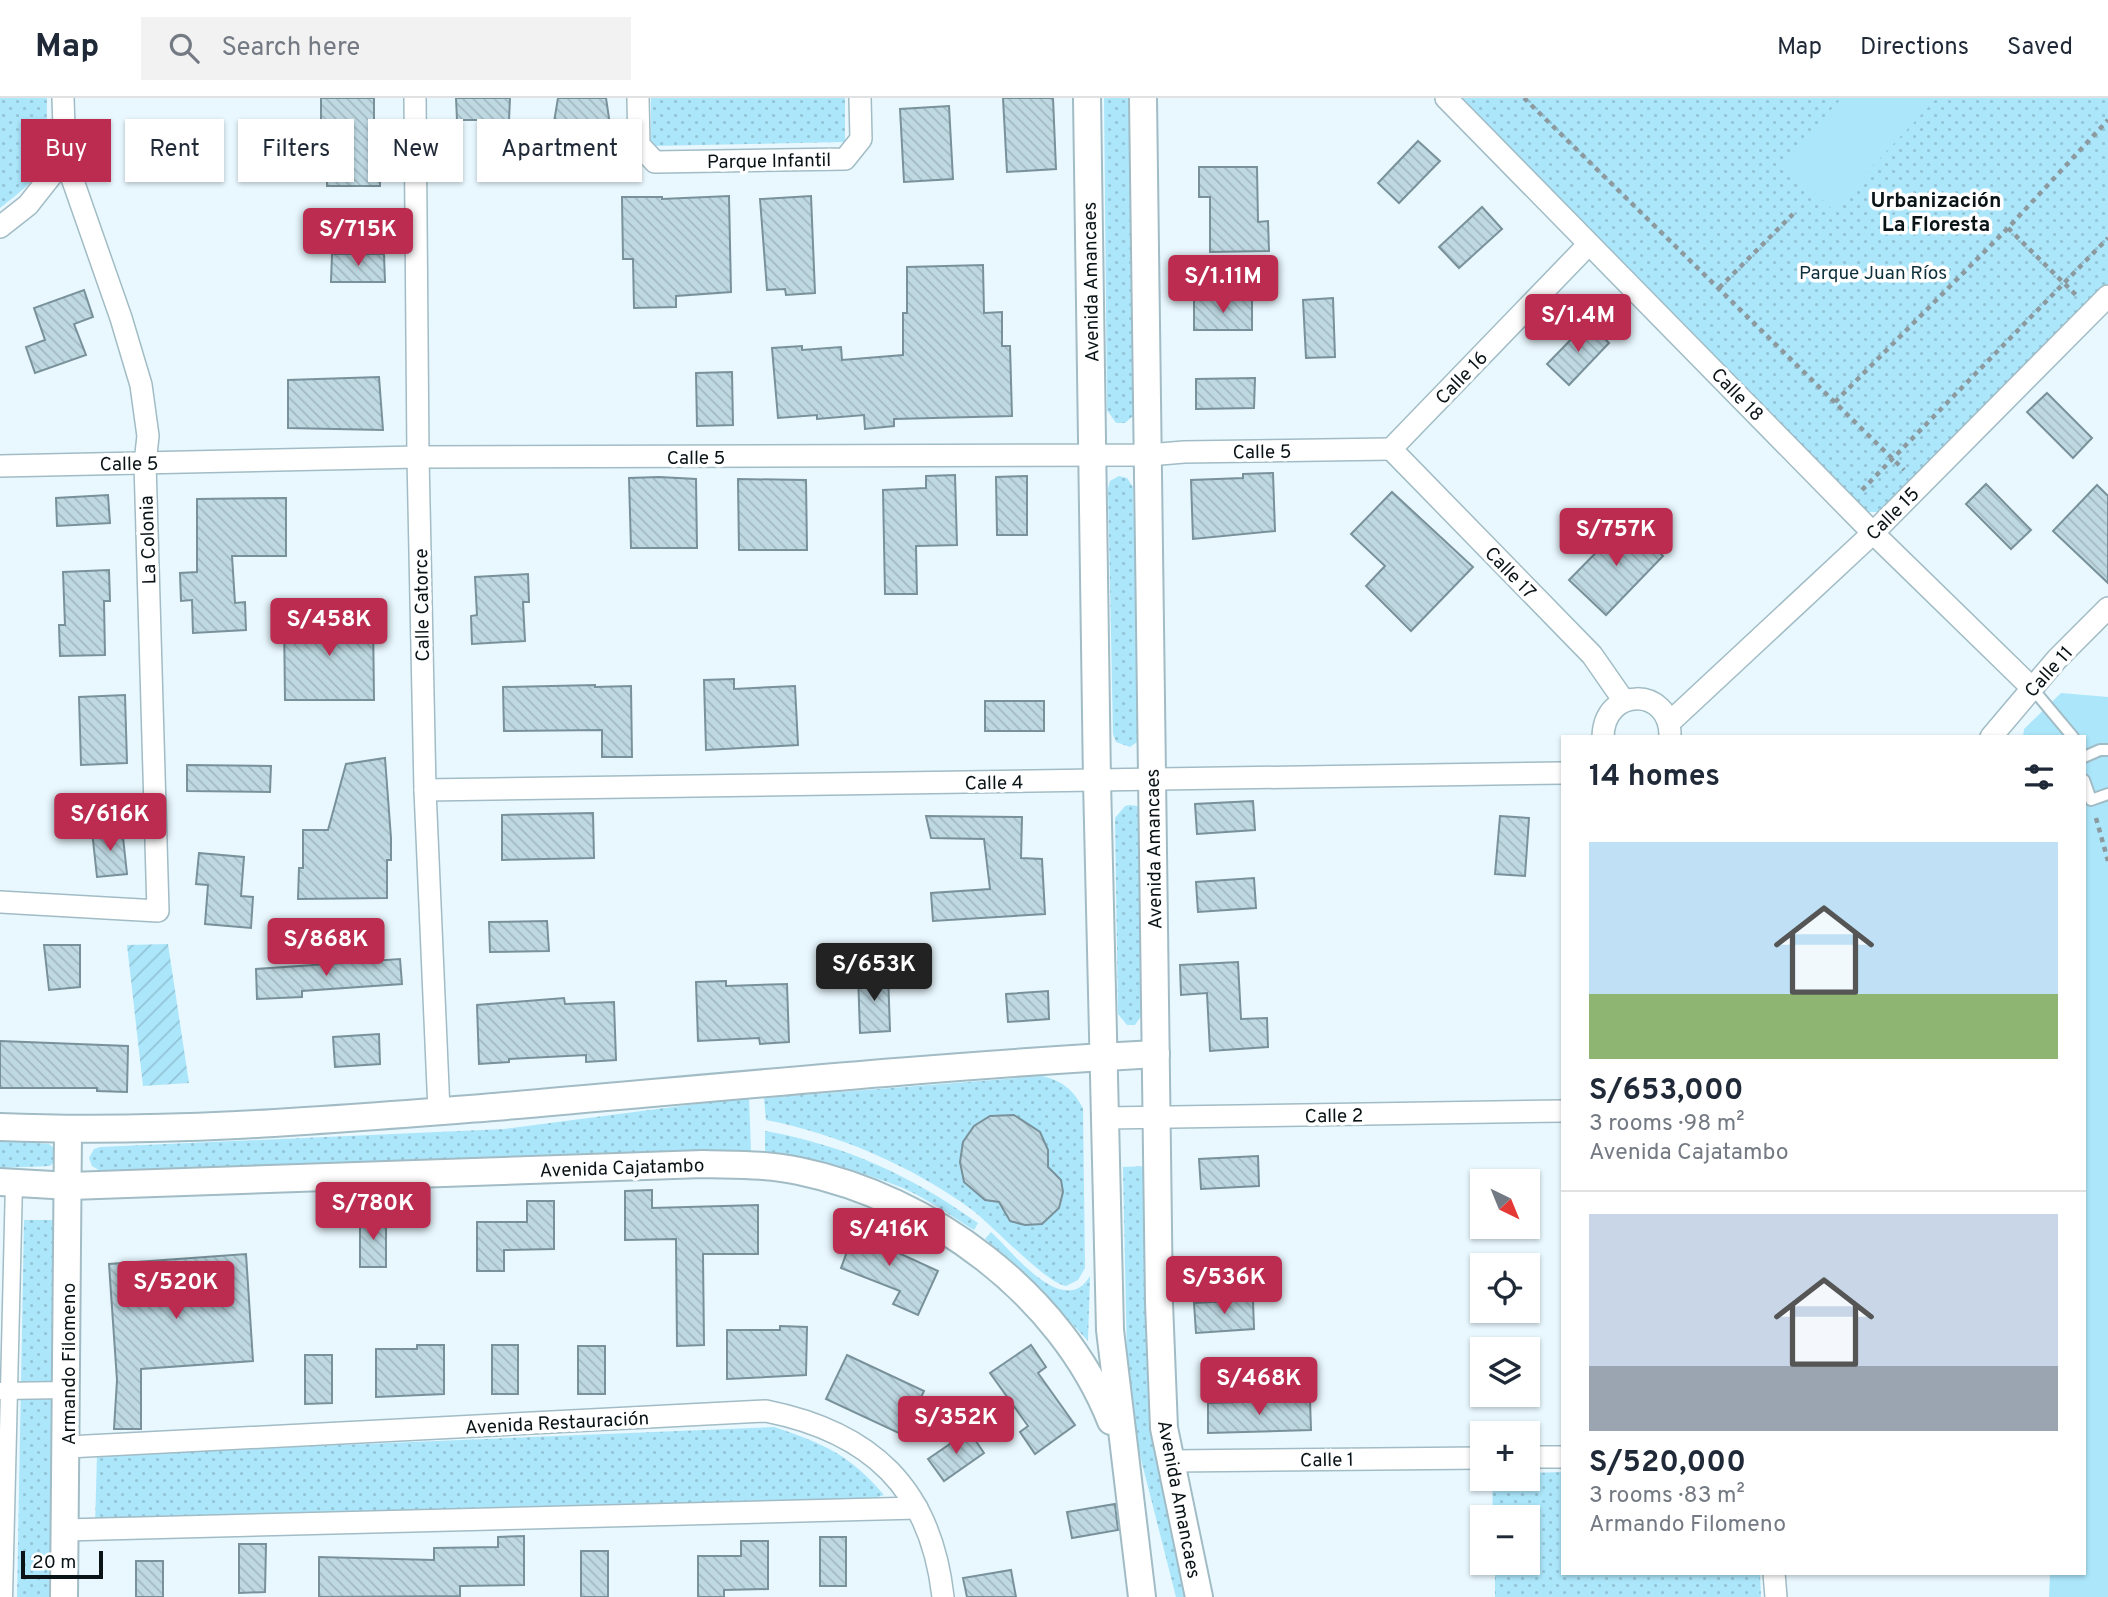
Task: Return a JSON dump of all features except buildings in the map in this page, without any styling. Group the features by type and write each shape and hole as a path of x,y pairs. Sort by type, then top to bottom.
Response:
{"street":[{"name":"La Colonia","path":"63,98 64,119"},
{"name":"Calle Catorce","path":"415,98 418,457 425,790 439,1111"},
{"name":"Parque Infantil","path":"638,98 639,145 654,162 845,159 861,139 860,98"},
{"name":"Avenida Amancaes","path":"1087,98 1102,1057 1106,1118 1110,1329 1122,1449 1143,1597"},
{"name":"Avenida Amancaes","path":"1143,98 1157,1118 1164,1428 1199,1597"},
{"name":"Calle 18","path":"1446,98 1873,533 2032,688"},
{"path":"0,227 28,205 46,182"},
{"name":"La Colonia","path":"0,902 158,911 145,463 148,436 141,385 73,182"},
{"name":"Calle 16","path":"1391,449 1588,245"},
{"name":"Calle 15","path":"1670,730 1873,533 2108,296"},
{"name":"Calle 5","path":"0,466 418,457 1148,455 1184,452 1391,449"},
{"name":"Calle 17","path":"1391,449 1592,655 1625,701"},
{"name":"Calle 11","path":"1992,735 2108,608"},
{"path":"1603,735 1607,715 1625,701 1647,700 1657,705 1670,730"},
{"name":"Calle 4","path":"425,790 1561,773"},
{"path":"0,1127 68,1130 196,1127 439,1111 1156,1054"},
{"name":"Calle 2","path":"1106,1118 1561,1111"},
{"name":"Armando Filomeno","path":"64,1597 68,1447 68,1130"},
{"name":"Avenida Cajatambo","path":"7,1182 70,1186 703,1164 797,1170 846,1183 933,1222 1020,1289 1058,1331 1085,1370 1106,1407 1122,1449"},
{"path":"4,1597 3,1391 7,1182"},
{"path":"3,1391 67,1391"},
{"name":"Avenida Restauración","path":"68,1447 766,1411 807,1419 845,1436 879,1460 907,1491 927,1527 940,1563 943,1597"},
{"path":"1540,1457 1561,1457"},
{"name":"Calle 1","path":"1171,1461 1470,1458"},
{"path":"65,1530 917,1508"},
{"path":"1774,1575 1776,1597"}],"lane":[{"path":"2032,688 2071,735"},
{"path":"2086,754 2108,750"},
{"path":"2086,786 2091,800 2108,794"}],"path":[{"path":"1524,98 1920,485"},
{"path":"1835,401 2008,228 2108,120"},
{"path":"1719,288 1793,214"},
{"path":"2008,228 2066,282 2091,313"},
{"path":"1847,506 2108,238"},
{"path":"2091,800 2108,861"}],"green space":[{"path":"0,98 47,98 47,119 21,119 21,182 30,182 0,208"},
{"path":"651,98 845,98 845,142 651,146"},
{"path":"1104,98 1133,98 1135,409 1133,416 1125,423 1116,423 1107,410"},
{"name":"Parque Juan Ríos","path":"1446,98 2108,98 2108,284 1881,512 1867,512"},
{"path":"1842,98 1937,98 1832,209 1782,162"},
{"path":"1119,476 1127,478 1133,487 1140,734 1137,742 1130,747 1116,742 1113,734 1108,488 1110,481"},
{"path":"2061,693 2108,697 2108,1597 2049,1597 2050,1575 2086,1575 2086,735 2023,735 2024,729"},
{"path":"1125,806 1137,806 1144,817 1144,1012 1135,1025 1127,1025 1118,1014 1115,818"},
{"path":"168,944 189,1083 143,1086 127,945"},
{"path":"1042,1076 1067,1087 1083,1108 1085,1268 1078,1280 1066,1286 1057,1283 1033,1265 971,1209 924,1179 847,1143 766,1120 764,1098"},
{"path":"749,1097 751,1151 102,1172 92,1166 89,1158 94,1149 100,1147 504,1129"},
{"path":"765,1131 823,1145 877,1165 928,1191 978,1223 974,1230 912,1192 870,1176 818,1161 765,1153"},
{"path":"0,1140 49,1144 55,1149 57,1159 50,1166 0,1168"},
{"path":"1148,1166 1193,1597 1176,1597 1128,1408 1123,1167"},
{"path":"24,1220 58,1220 49,1597 17,1597"},
{"path":"991,1232 1025,1266 1053,1287 1067,1290 1079,1288 1090,1276 1088,1341 1024,1272 985,1239"},
{"path":"774,1427 835,1452 859,1469 884,1495 845,1508 95,1526 97,1455"},
{"path":"1561,1472 1561,1575 1760,1575 1761,1597 1495,1597 1495,1575 1540,1575 1540,1505 1493,1505 1492,1491 1540,1491 1540,1473"}],"district":[{"name":"Urbanización La Floresta","path":"1936,212"}]}
